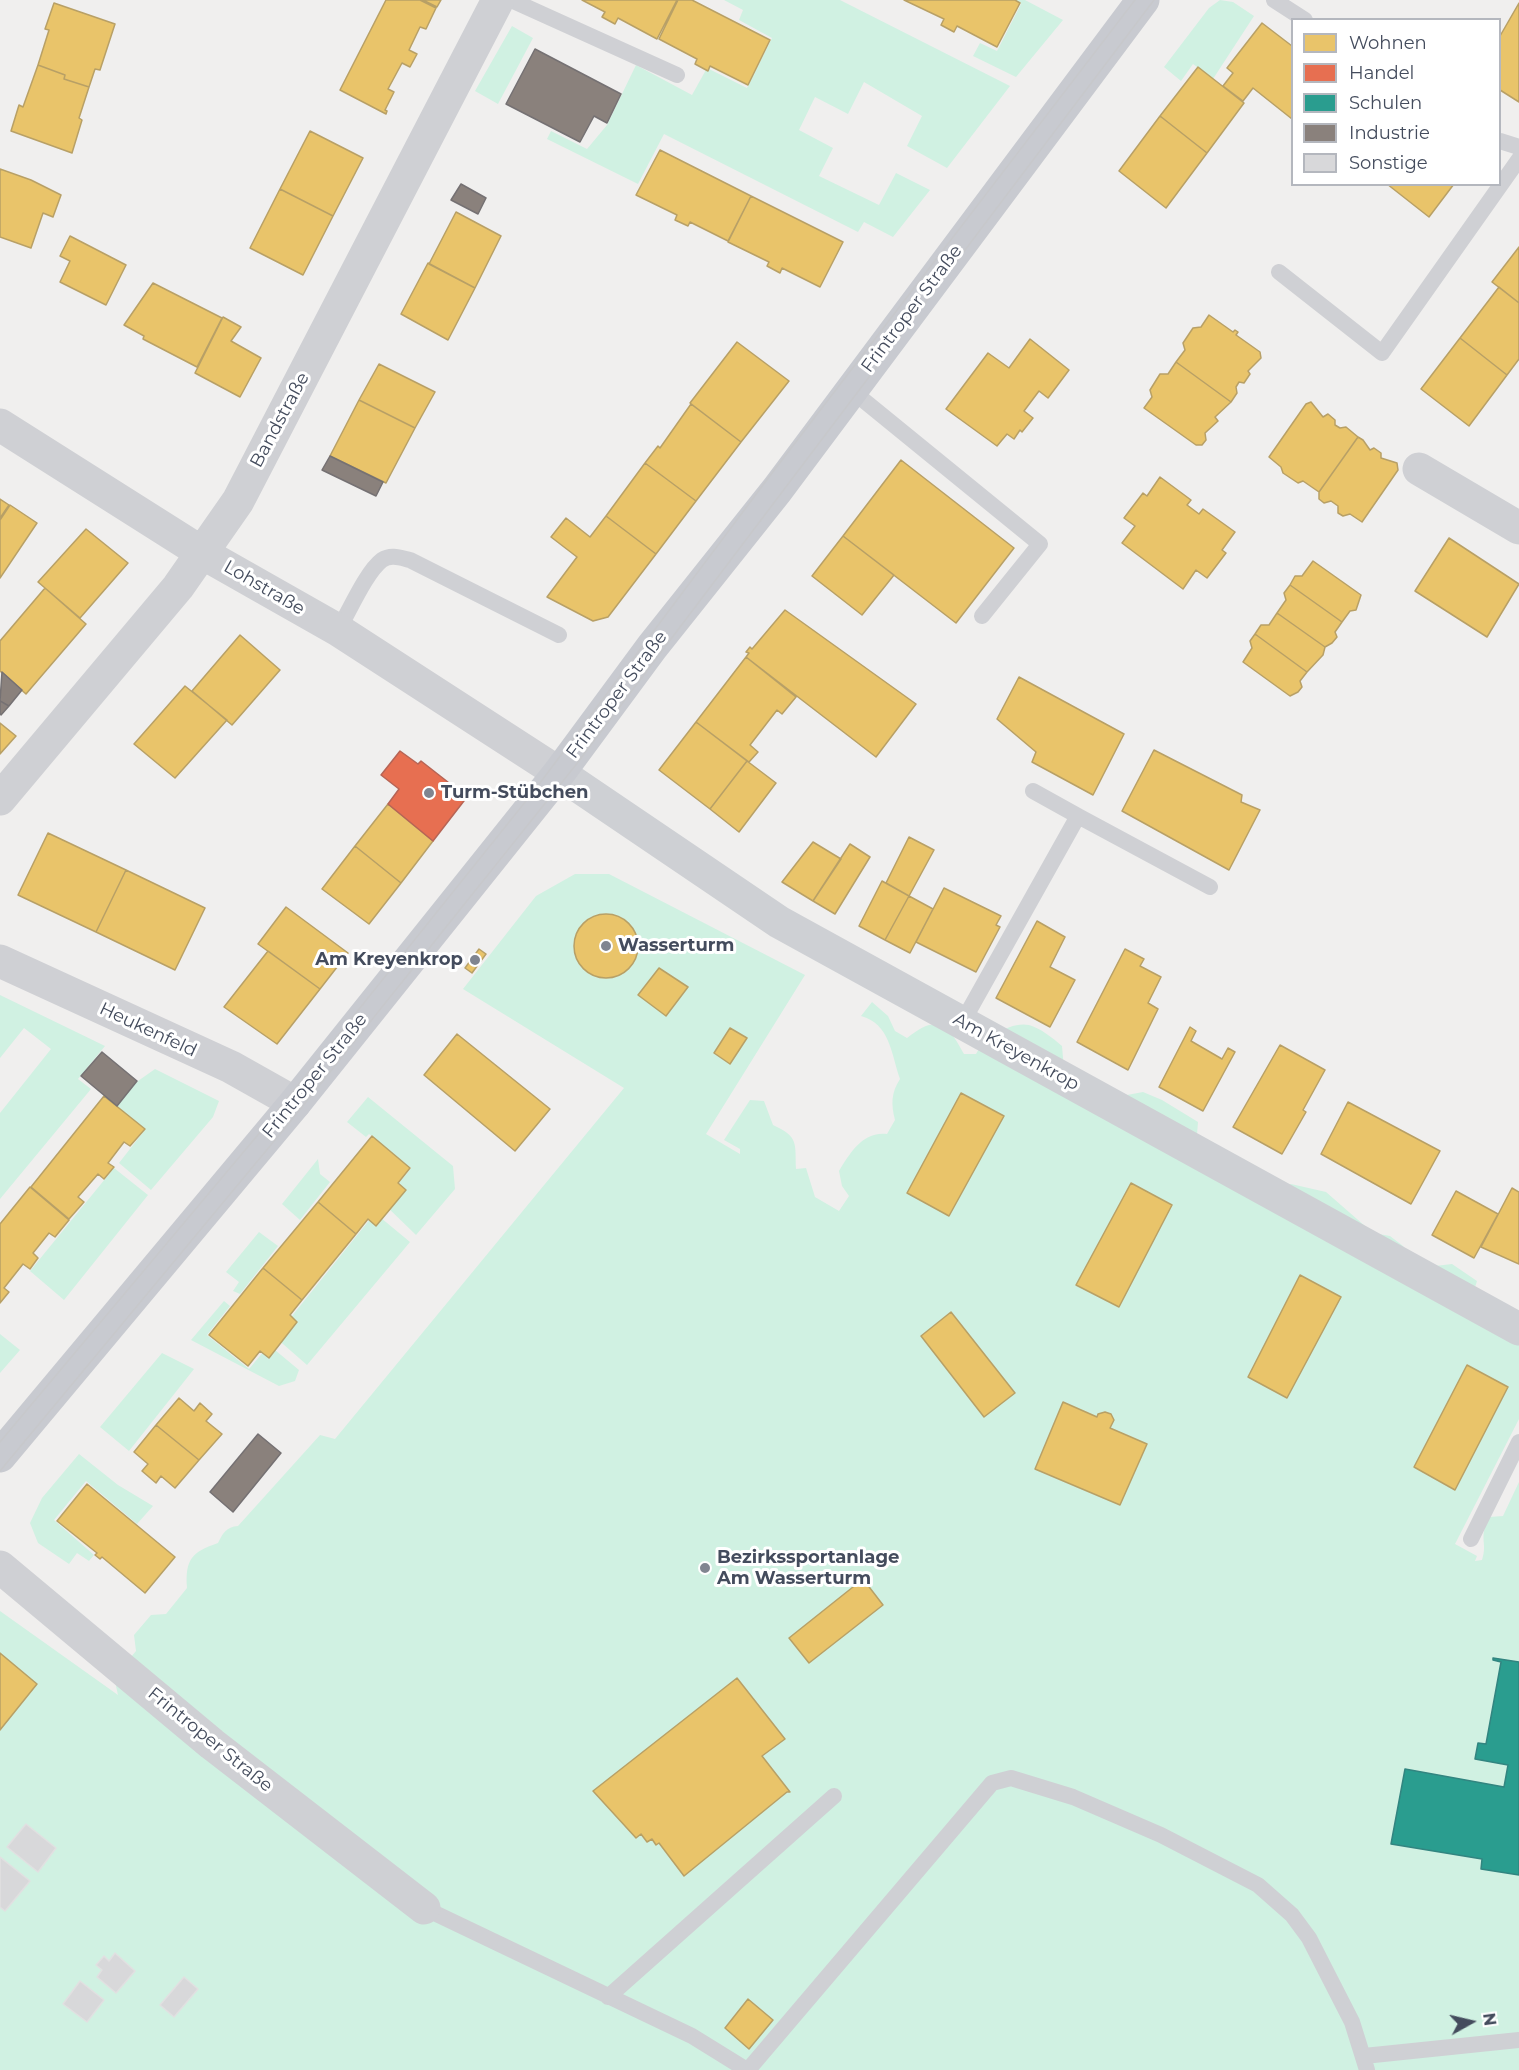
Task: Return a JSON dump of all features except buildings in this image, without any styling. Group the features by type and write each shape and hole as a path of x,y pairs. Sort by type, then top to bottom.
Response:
{"main road":[{"name":"Frintroper Straße","path":"0,1456 295,1102 559,774 652,646 851,390 1143,0"},
{"name":"Am Kreyenkrop","path":"559,774 779,922 1519,1329"}],"street":[{"name":"Bandstraße","path":"0,799 204,554 238,501 498,0"},
{"name":"Lohstraße","path":"0,425 204,554 338,630 526,754"},
{"path":"1419,469 1519,528"},
{"name":"Am Kreyenkrop","path":"526,754 559,774"},
{"name":"Heukenfeld","path":"0,961 231,1067 295,1102"},
{"name":"Frintroper Straße","path":"0,1567 212,1744 424,1908"}],"lane":[{"path":"511,0 677,75"},
{"path":"1274,0 1302,18"},
{"path":"1501,141 1519,147"},
{"path":"1501,184 1519,159"},
{"path":"1279,272 1382,353 1500,186"},
{"path":"851,390 1040,544 981,616"},
{"path":"338,630 373,569 383,559 396,556 410,560 559,635"},
{"path":"1034,791 1210,887"},
{"path":"962,1023 1078,816"},
{"path":"1471,1539 1519,1442"},
{"path":"424,1908 692,2036 747,2070 992,1783 1011,1778 1073,1797 1161,1835 1224,1865 1275,1898 1309,1938 1324,1965 1365,2063 1519,2040"},
{"path":"608,1996 834,1796"}],"green space":[{"path":"724,0 840,0 1010,86 947,168 907,146 922,116 864,82 848,114 815,97 799,130 833,148 819,176 879,205 896,173 930,190 893,237 864,222 858,232 664,134 638,184 547,139 551,131 587,149 607,125 636,65 692,95 707,68 747,88 772,38 739,20 743,10"},
{"path":"1015,0 1025,0 1063,20 1016,77 973,56 980,43 997,51 1021,4"},
{"path":"1220,0 1233,2 1254,16 1213,79 1193,64 1181,81 1164,67 1209,8"},
{"path":"512,26 533,38 498,104 475,91"},
{"name":"Bezirkssportanlage Am Wasserturm","path":"575,874 609,874 805,975 706,1134 740,1154 740,1149 724,1140 750,1100 764,1101 773,1125 787,1133 794,1142 796,1169 806,1168 815,1197 839,1211 849,1196 842,1186 839,1171 858,1145 871,1136 887,1134 895,1120 893,1099 900,1079 891,1050 884,1033 878,1026 861,1016 872,1002 888,1016 895,1031 907,1038 927,1026 941,1025 953,1035 964,1054 976,1054 991,1037 1006,1028 1022,1024 1029,1025 1042,1031 1062,1046 1065,1081 1127,1095 1143,1092 1162,1100 1198,1122 1196,1147 1271,1193 1291,1184 1326,1192 1373,1233 1390,1236 1403,1246 1409,1257 1427,1267 1452,1264 1477,1281 1472,1297 1519,1332 1519,1419 1455,1544 1477,1556 1475,1561 1482,1560 1484,1530 1489,1517 1503,1516 1519,1482 1519,2070 0,2070 0,1730 37,1684 0,1653 0,1611 118,1695 114,1677 136,1651 134,1635 151,1615 166,1614 187,1588 187,1570 192,1558 202,1550 218,1543 228,1529 238,1526 320,1435 335,1439 624,1088 463,989 536,896"},
{"path":"0,995 105,1046 78,1079 91,1089 0,1199 0,1113 51,1049 24,1028 0,1058"},
{"path":"155,1069 219,1101 213,1117 151,1190 119,1163 144,1131 114,1107 138,1081"},
{"path":"368,1097 453,1166 455,1189 416,1235 383,1203 411,1168 369,1134 366,1137 347,1122"},
{"path":"318,1159 320,1174 330,1182 300,1220 282,1204"},
{"path":"114,1168 148,1195 64,1300 30,1271"},
{"path":"375,1213 410,1242 307,1365 275,1337"},
{"path":"259,1232 278,1246 240,1294 233,1291 239,1282 226,1272"},
{"path":"224,1301 230,1306 207,1335 249,1369 269,1345 299,1370 295,1381 279,1386 191,1340"},
{"path":"0,1334 20,1350 0,1373"},
{"path":"162,1353 194,1369 129,1451 100,1427"},
{"path":"79,1454 118,1485 153,1506 137,1524 86,1481 54,1520 94,1555 89,1561 77,1553 69,1564 38,1543 30,1523 42,1498"}],"tram line":[{"path":"0,1442 262,1130 534,791 769,477 1135,0"},
{"path":"0,1471 290,1122 575,766 1154,0"}],"place":[{"name":"Turm-Stübchen","path":"429,793"},
{"name":"Wasserturm","path":"606,946"},
{"name":"Am Kreyenkrop","path":"475,960"},
{"name":"Bezirkssportanlage Am Wasserturm","path":"705,1568"}]}
